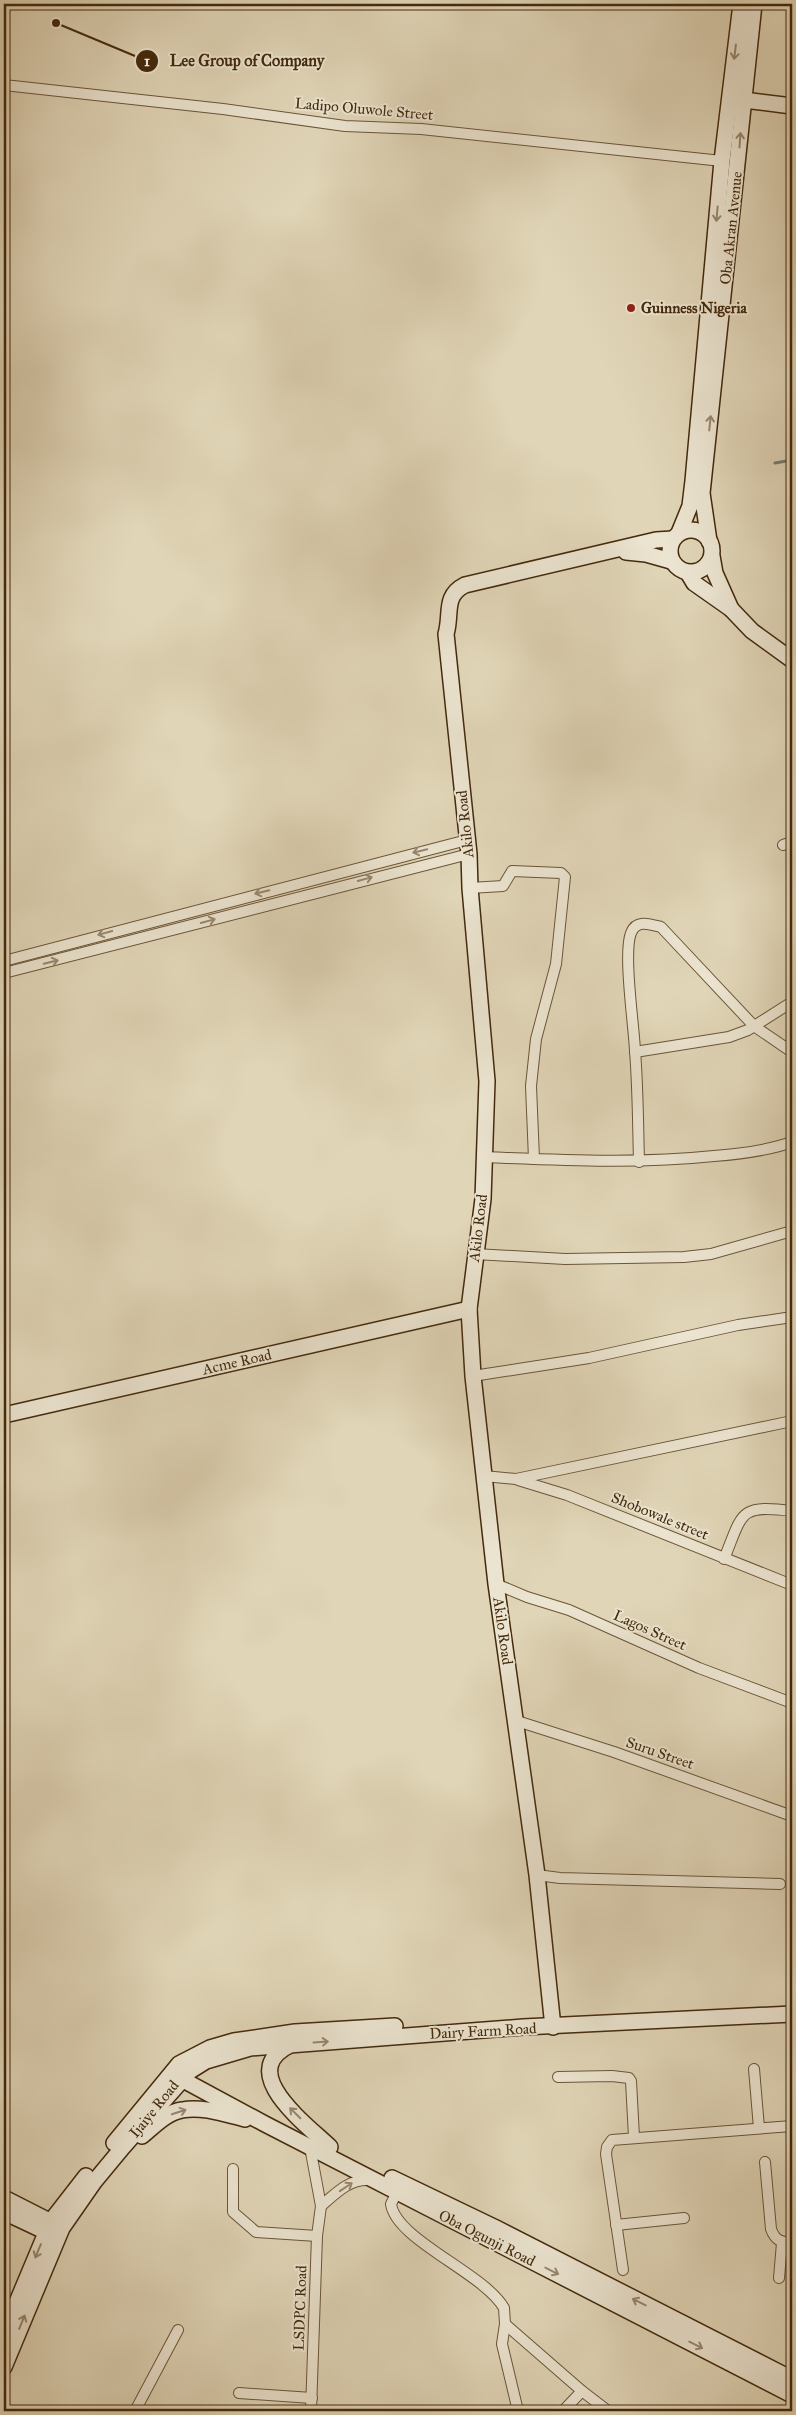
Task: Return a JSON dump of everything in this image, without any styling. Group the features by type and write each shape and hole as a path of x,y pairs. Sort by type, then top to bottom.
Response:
{"main road":[{"name":"Oba Akran Avenue","path":"676,536 690,506 694,475 722,161 741,4"},
{"name":"Oba Akran Avenue","path":"710,541 702,493 754,4"},
{"path":"744,100 792,106"},
{"path":"712,556 706,567 700,571 688,573 679,569 672,561 669,550 676,536 687,530 696,530 710,541 715,573 731,609"},
{"name":"Akilo Road","path":"552,2022 537,1876 517,1721 496,1584 473,1376 470,1309 483,1199 486,1081 468,847 446,634 452,594 465,585 676,536"},
{"name":"Akilo Road","path":"612,551 646,554 672,561"},
{"path":"688,573 694,583 731,609 752,631 792,660"},
{"name":"Acme Road","path":"4,1414 470,1309"},
{"name":"Dairy Farm Road","path":"180,2072 221,2056 250,2048 466,2031 552,2022 792,2006"},
{"name":"Dairy Farm Road","path":"180,2072 210,2048 234,2041 295,2032 792,2014"},
{"path":"291,2045 277,2051 270,2062 269,2075 276,2093 330,2148"},
{"name":"Oba Ogunji Road","path":"180,2072 265,2124 375,2180 399,2187"},
{"name":"Oba Ogunji Road","path":"180,2072 330,2148 399,2187 612,2295 792,2380"},
{"name":"Ijaiye Road","path":"4,2367 54,2229 123,2147 180,2072"},
{"name":"Ijaiye Road","path":"4,2333 54,2229 180,2072"},
{"path":"123,2147 180,2110 205,2110 265,2124"},
{"path":"4,2198 54,2229"},
{"path":"4,2212 54,2229"},
{"name":"Oba Ogunji Road","path":"612,2295 792,2395"}],"street":[{"name":"Ladipo Oluwole Street","path":"4,85 223,109 345,126 421,129 722,161"},
{"path":"468,847 8,972 6,960 240,897 468,847"},
{"path":"470,888 503,886 509,873 517,870 561,873 565,877 556,964 536,1038 531,1095 534,1159"},
{"path":"639,1162 636,1052 629,951 630,933 640,924 661,927 754,1026 792,1052"},
{"path":"636,1052 729,1037 754,1026 792,1002"},
{"path":"485,1157 639,1162 765,1150 792,1142"},
{"path":"475,1254 564,1259 684,1257 711,1254 792,1231"},
{"path":"473,1376 589,1358 738,1325 792,1317"},
{"path":"484,1476 516,1479 792,1421"},
{"name":"Shobowale street","path":"516,1479 567,1495 792,1585"},
{"path":"724,1559 741,1519 748,1511 757,1508 792,1511"},
{"name":"Lagos Street","path":"496,1584 526,1597 568,1610 699,1668 792,1703"},
{"name":"Suru Street","path":"517,1721 614,1752 792,1816"},
{"path":"537,1876 780,1884"},
{"path":"754,2069 759,2128"},
{"path":"558,2077 612,2076 628,2078 631,2081 634,2137"},
{"path":"623,2270 606,2154 607,2147 612,2140 792,2126"},
{"name":"LSDPC Road","path":"310,2147 321,2206 317,2236 311,2411"},
{"path":"765,2162 769,2221 774,2237 787,2242 779,2278"},
{"path":"233,2168 233,2212 256,2232 317,2236"},
{"path":"321,2206 351,2183 358,2180 375,2180"},
{"path":"399,2187 391,2204 394,2216 421,2241 468,2273 501,2303 506,2324 502,2344 518,2411"},
{"path":"616,2225 684,2218"},
{"path":"506,2324 582,2391 608,2411"},
{"path":"135,2411 178,2330"},
{"path":"564,2411 582,2391"},
{"path":"239,2394 312,2398"}],"waterway":[{"path":"775,463 792,460"}],"place":[{"name":"Lee Group of Company","path":"56,23"},
{"name":"Guinness Nigeria","path":"631,308"}]}
